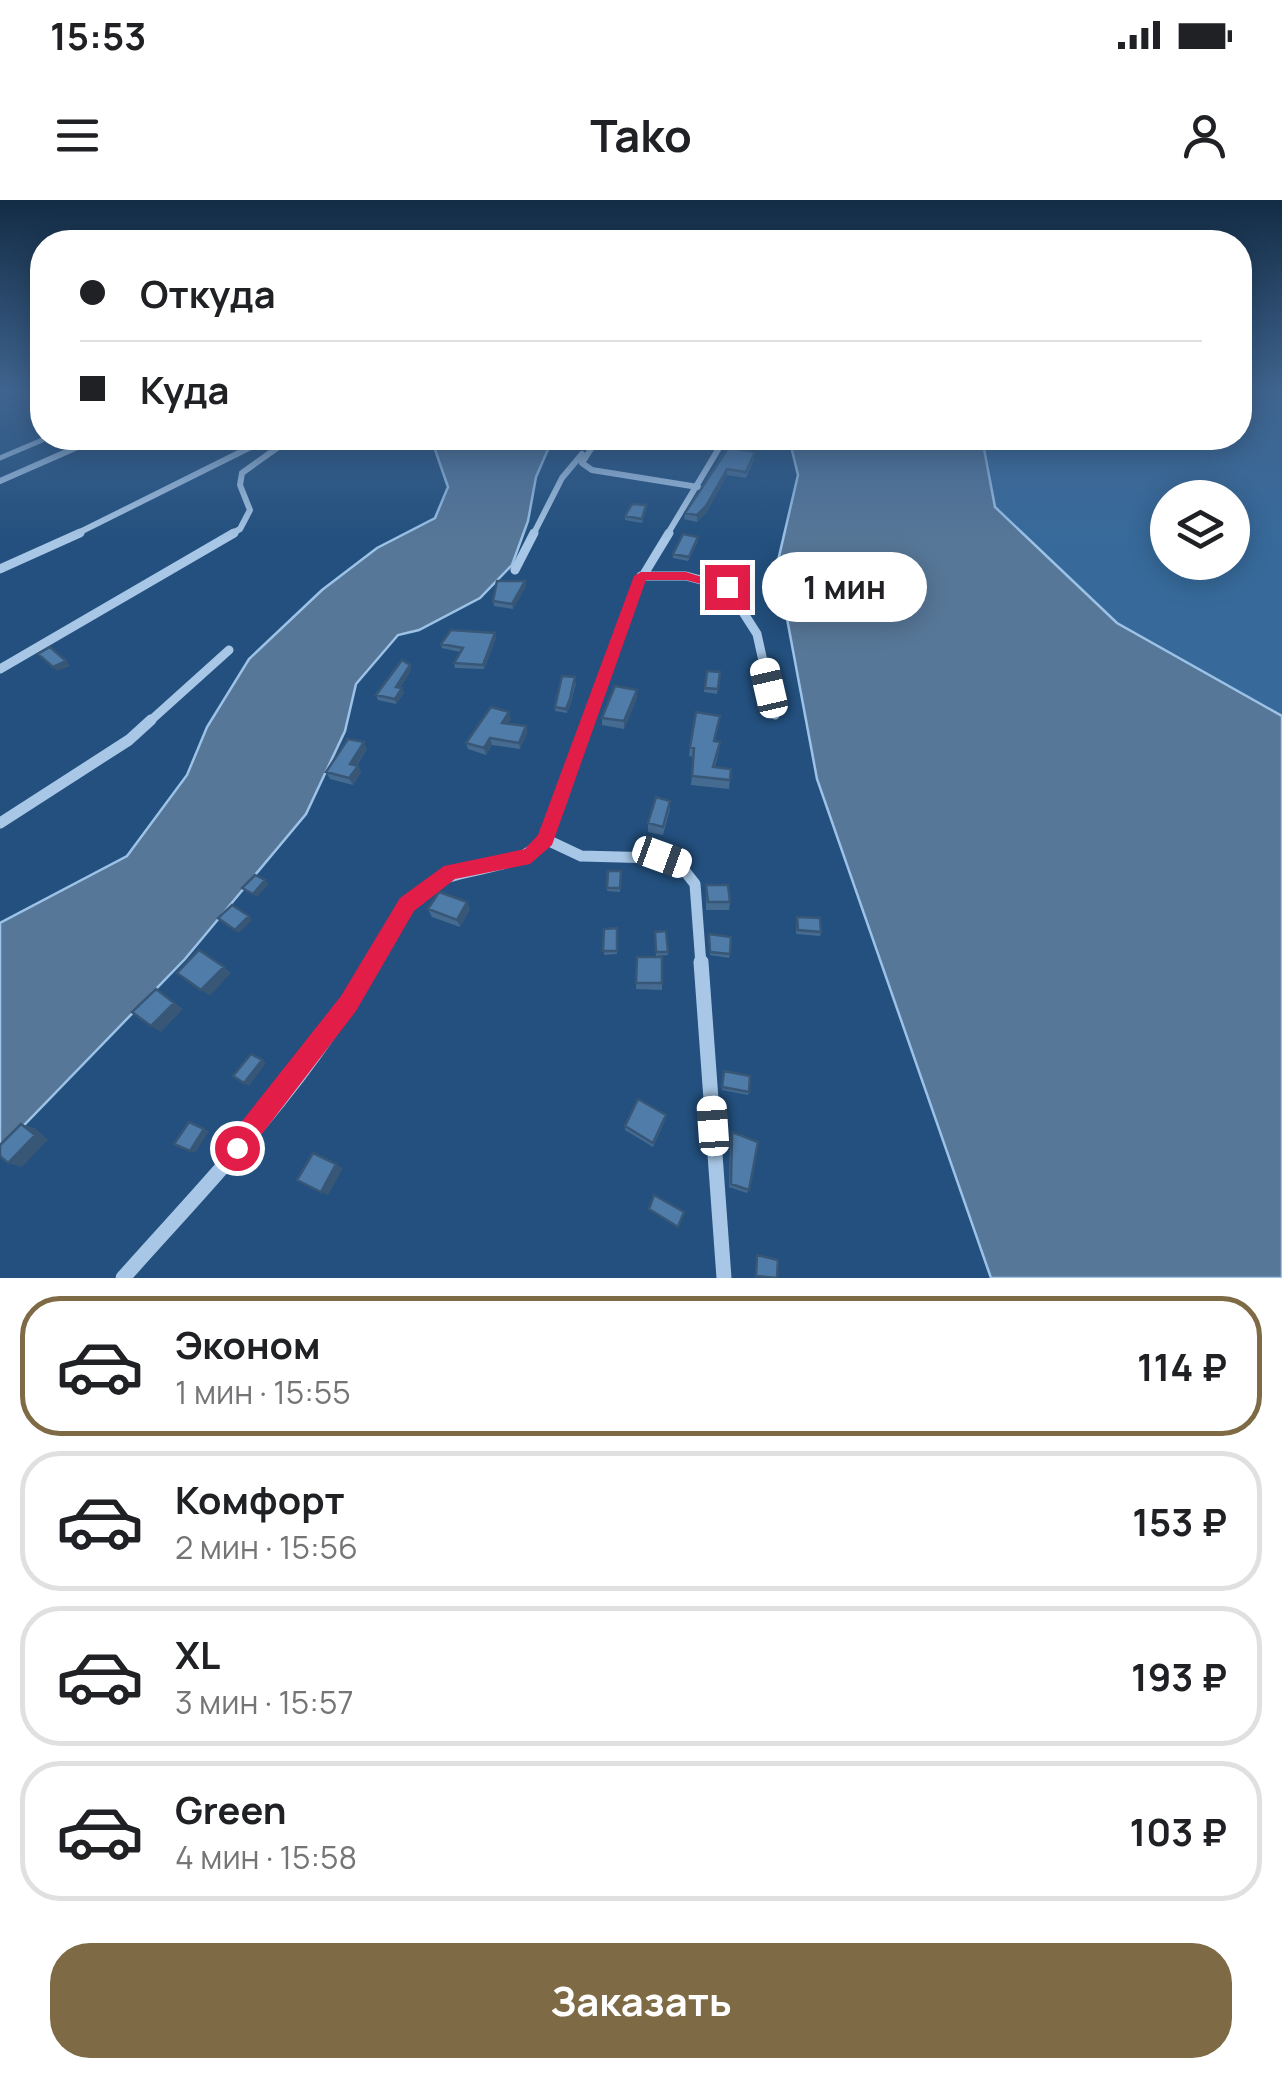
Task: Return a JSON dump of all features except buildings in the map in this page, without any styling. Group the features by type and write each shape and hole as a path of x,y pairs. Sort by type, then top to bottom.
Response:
{"street":[{"path":"0,482 71,450"},
{"path":"0,569 102,523 245,450"},
{"path":"0,669 240,529 250,510 240,485 242,473 274,450"},
{"path":"586,450 582,463 592,470 698,486"},
{"path":"514,570 562,478 586,450"},
{"path":"123,1278 214,1176 348,1004 407,904 450,872 530,856 545,839 641,576 718,450"},
{"path":"641,576 686,576 727,587 757,634 775,715"},
{"path":"0,823 66,776 129,740 229,650"},
{"path":"545,839 583,856 662,857 684,865 695,884 724,1278"}],"lane":[{"path":"0,458 30,446"}],"shaded area":[{"path":"1252,440 1282,440 1282,716 1117,623 981,532 955,450 1252,450"},
{"path":"435,450 548,450 536,477 528,521 512,565 480,598 419,630 398,635 356,684 345,731 306,814 185,959 0,1150 0,923 127,856 187,775 207,727 249,659 322,590 377,548 435,518 448,487"},
{"path":"792,450 984,450 995,507 1117,623 1282,716 1282,1278 991,1278 817,779 777,565 798,475"}],"route":[{"path":"237,1148 348,1004 407,904 450,872 497,866 530,856 545,839 641,576 686,576 727,587"}]}
